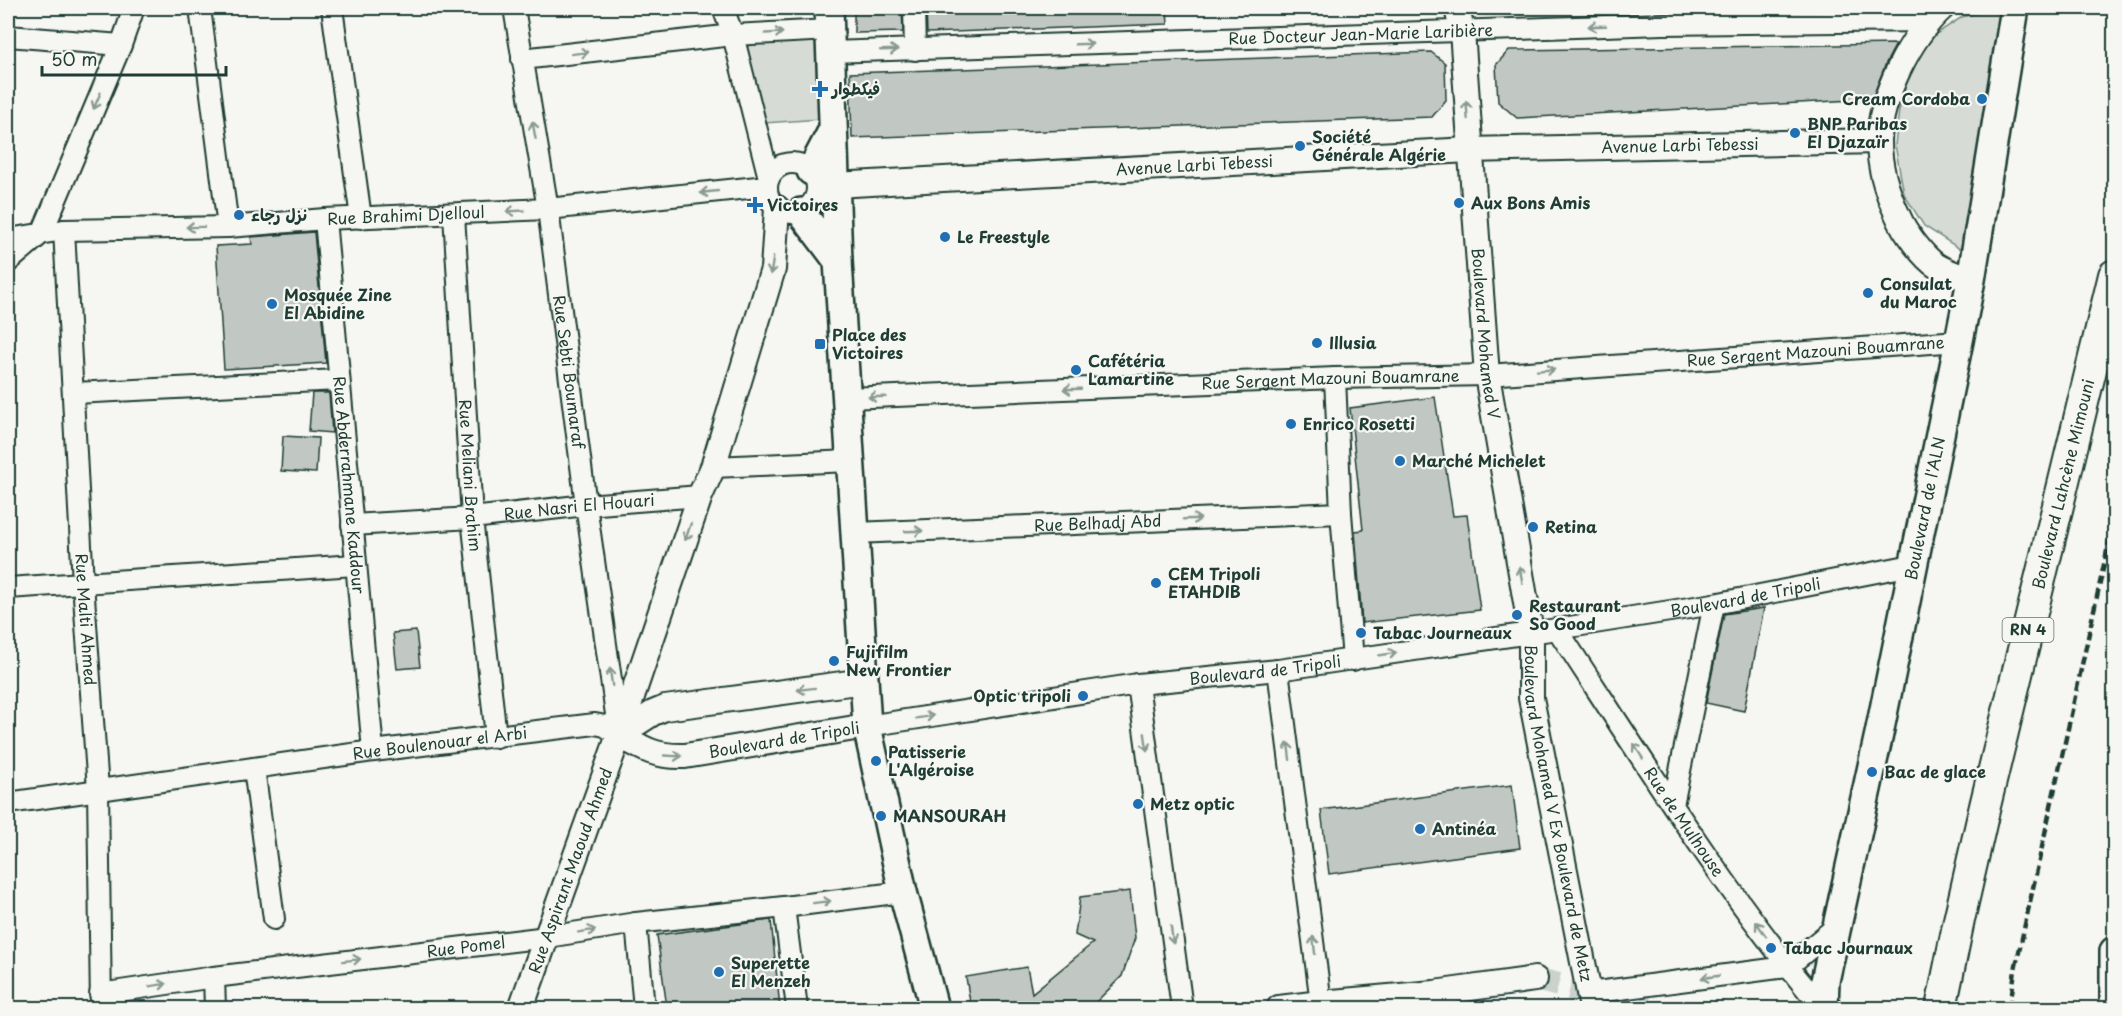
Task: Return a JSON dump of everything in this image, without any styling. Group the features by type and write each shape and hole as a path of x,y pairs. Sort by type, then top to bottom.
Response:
{"main road":[{"name":"Boulevard de l'ALN","path":"1823,1008 1825,981 1879,734 1971,280 2015,8"},
{"path":"830,30 838,261 867,726 903,892 934,1008"},
{"path":"811,171 832,130"},
{"path":"779,196 838,261"},
{"name":"Boulevard Lahcène Mimouni","path":"1941,1001 1985,806 2115,275"},
{"path":"2114,1008 2115,951"}],"street":[{"path":"8,262 42,233 121,45 134,8"},
{"path":"200,8 228,227"},
{"path":"332,8 361,218"},
{"name":"Rue Sebti Boumaraf","path":"514,8 548,209 586,505 619,735"},
{"path":"723,8 733,35 779,196"},
{"path":"914,8 915,50"},
{"path":"1460,19 1468,8"},
{"path":"1935,14 1901,64 1887,98 1879,141 1886,190 1905,231 1936,266 1971,280"},
{"name":"Rue Docteur Jean-Marie Laribière","path":"522,59 733,35 830,30 915,50 1460,19 1935,14"},
{"name":"Boulevard Mohamed V","path":"1460,19 1487,375 1531,632"},
{"path":"8,36 121,45"},
{"name":"Avenue Larbi Tebessi","path":"835,185 1470,150 1879,141"},
{"path":"788,164 804,166 816,178 817,194 808,208 779,196 780,166 788,164"},
{"name":"Rue Brahimi Djelloul","path":"8,239 64,230 228,227 325,219 779,196"},
{"name":"Rue Aspirant Maoud Ahmed","path":"521,1008 619,735 700,496 713,467 773,269 779,196"},
{"name":"Rue Meliani Brahim","path":"454,214 472,518 496,737"},
{"name":"Rue Abderrahmane Kaddour","path":"325,219 373,751"},
{"name":"Rue Malti Ahmed","path":"64,230 83,583 98,789 101,1001"},
{"name":"Rue Sergent Mazouni Bouamrane","path":"847,398 1335,378 1487,375 1959,341"},
{"path":"1335,378 1341,513 1353,660"},
{"path":"74,393 339,380"},
{"path":"713,467 850,461"},
{"name":"Rue Nasri El Houari","path":"352,525 472,518 586,505 700,496"},
{"name":"Rue Belhadj Abd","path":"855,533 1341,513"},
{"path":"8,588 356,565"},
{"name":"Boulevard de Tripoli","path":"619,735 644,750 670,756 685,756 1138,684 1353,660 1714,604 1912,565"},
{"path":"1673,806 1714,604"},
{"name":"Rue de Mulhouse","path":"1557,628 1673,806 1787,967 1823,1008"},
{"name":"Boulevard Mohamed V Ex Boulevard de Metz","path":"1531,632 1531,698 1591,1001"},
{"path":"1278,670 1321,1003"},
{"path":"619,735 665,708 864,681"},
{"path":"1138,684 1182,1008"},
{"name":"Rue Boulenouar el Arbi","path":"8,803 373,751 595,724 605,726 619,735"},
{"path":"254,768 274,919"},
{"name":"Rue Pomel","path":"101,1001 213,977 547,937 636,923 903,892"},
{"path":"784,907 797,1008"},
{"path":"636,923 644,1008"},
{"path":"1591,1001 1787,967 1837,926"},
{"path":"213,977 215,1008"},
{"path":"1279,1008 1321,1003 1436,1001 1535,979"}],"shaded area":[{"path":"2005,8 1966,253 1924,226 1904,194 1895,145 1899,110 1912,64 1936,34 1962,17"},
{"path":"818,38 820,119 764,123 747,45"}],"building":[{"path":"854,8 902,8 903,32 854,33"},
{"path":"926,8 1167,8 1168,24 927,33"},
{"path":"1896,44 1872,99 1517,118 1498,102 1496,65 1509,50"},
{"path":"1431,52 1445,63 1446,100 1432,117 852,138 850,73"},
{"name":"Mosquée Zine El Abidine","path":"314,232 326,363 224,369 216,246 252,244 251,237"},
{"path":"312,393 329,393 332,433 309,431"},
{"name":"Marché Michelet","path":"1435,397 1453,516 1467,515 1480,610 1362,623 1355,531 1363,530 1350,408"},
{"path":"283,436 318,438 316,473 281,471"},
{"path":"1764,608 1744,711 1706,703 1724,614"},
{"path":"416,631 420,667 397,669 393,633"},
{"name":"Antinéa","path":"1512,785 1520,848 1329,874 1321,810"},
{"path":"1130,891 1135,938 1122,976 1090,1008 971,1008 966,977 1027,967 1032,993 1093,943 1075,935 1080,897"},
{"name":"Superette El Menzeh","path":"771,920 780,1008 667,1008 657,935"}],"tunnel":[{"path":"1535,979 1648,1008"}],"railway":[{"path":"2010,1008 2015,970 2114,519"}],"place":[{"name":"فيكطوار","path":"820,89"},
{"name":"Cream Cordoba","path":"1982,99"},
{"name":"BNP Paribas El Djazaïr","path":"1795,133"},
{"name":"Société Générale Algérie","path":"1300,146"},
{"name":"Aux Bons Amis","path":"1459,203"},
{"name":"Victoires","path":"755,205"},
{"name":"نزل رجاء","path":"239,215"},
{"name":"Le Freestyle","path":"945,237"},
{"name":"Consulat du Maroc","path":"1868,293"},
{"name":"Mosquée Zine El Abidine","path":"272,304"},
{"name":"Illusia","path":"1317,343"},
{"name":"Place des Victoires","path":"820,344"},
{"name":"Cafétéria Lamartine","path":"1076,370"},
{"name":"Enrico Rosetti","path":"1291,424"},
{"name":"Marché Michelet","path":"1400,461"},
{"name":"Retina","path":"1533,527"},
{"name":"CEM Tripoli ETAHDIB","path":"1156,583"},
{"name":"Restaurant So Good","path":"1517,615"},
{"name":"Tabac Journeaux","path":"1361,633"},
{"name":"Fujifilm New Frontier","path":"834,661"},
{"name":"Optic tripoli","path":"1083,696"},
{"name":"Patisserie L'Algéroise","path":"876,761"},
{"name":"Bac de glace","path":"1872,772"},
{"name":"Metz optic","path":"1138,804"},
{"name":"MANSOURAH","path":"881,816"},
{"name":"Antinéa","path":"1420,829"},
{"name":"Tabac Journaux","path":"1771,948"},
{"name":"Superette El Menzeh","path":"719,972"}]}
